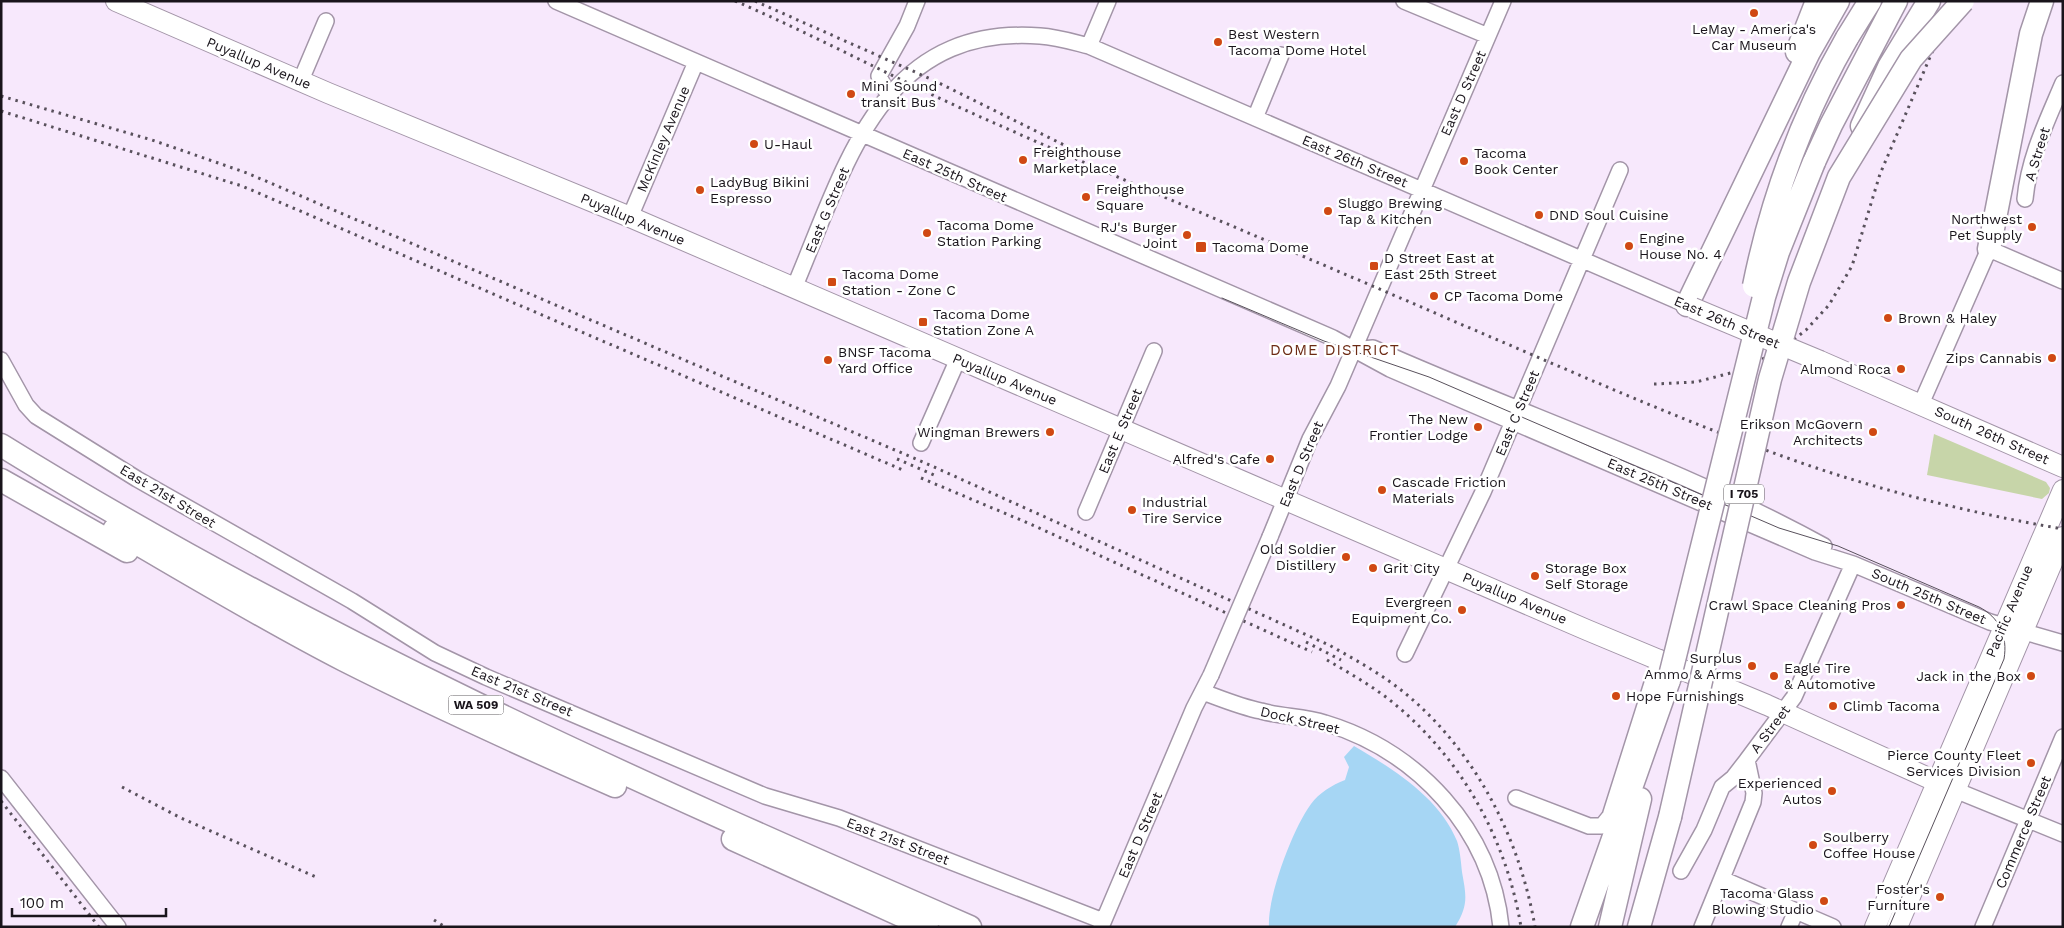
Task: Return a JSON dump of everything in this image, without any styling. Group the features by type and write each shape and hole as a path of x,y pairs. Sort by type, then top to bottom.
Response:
{"highway":[{"path":"1761,152 1817,1"},
{"path":"1690,306 1761,152 1810,52 1838,1"},
{"name":"I 705","path":"1610,927 1724,456 1754,286 1777,190 1793,146 1829,69 1870,1"},
{"path":"1724,456 1764,297 1778,252 1831,125 1896,1"},
{"path":"1839,177 1889,67 1929,1"},
{"path":"1839,177 1912,58 1963,1"},
{"path":"1989,249 2031,34 2042,1"},
{"name":"I 705","path":"1639,927 1670,817 1770,379 1799,282 1839,177"},
{"name":"WA 509","path":"1,445 66,485 256,592 408,672 661,790 970,927"},
{"name":"WA 509","path":"1,463 238,603 344,660 452,712 927,927"},
{"path":"1,480 120,547 238,603"},
{"path":"1582,927 1669,680"},
{"path":"1651,927 1670,817"}],"main road":[{"name":"Puyallup Avenue","path":"116,1 139,6 300,80 630,217 1587,630 1660,658 1956,790"},
{"name":"East 26th Street","path":"1690,306 1921,404"},
{"name":"South 26th Street","path":"1921,404 2063,467"},
{"name":"Pacific Avenue","path":"1875,927 2063,490"},
{"name":"Pacific Avenue","path":"1897,927 2063,537"}],"street":[{"name":"East 25th Street","path":"556,1 862,133 964,180 1333,338 1353,350 1373,348 1516,415 1771,517 1852,564"},
{"path":"888,95 879,76 917,1"},
{"path":"1089,46 1108,1"},
{"path":"1404,1 1488,36"},
{"name":"East D Street","path":"1104,919 1270,537 1310,438 1338,386 1421,188 1503,1"},
{"path":"300,80 326,21"},
{"name":"East 26th Street","path":"862,133 888,95 918,68 939,54 974,41 1017,35 1034,35 1089,46 1690,306"},
{"path":"1255,118 1281,55"},
{"name":"McKinley Avenue","path":"630,217 696,62"},
{"name":"A Street","path":"2025,199 2030,165 2061,91"},
{"name":"East G Street","path":"794,288 862,133"},
{"name":"East C Street","path":"1405,654 1447,569 1516,415 1620,170"},
{"path":"1921,404 1989,249 2063,281"},
{"name":"East E Street","path":"1086,512 1154,351"},
{"path":"921,443 958,359"},
{"name":"East 21st Street","path":"1,360 26,405 36,416 137,479 352,601 435,653 486,677 765,796 838,818 1104,919"},
{"name":"A Street","path":"1702,927 1753,802 1754,793 1747,760 1798,690 1852,564"},
{"name":"South 25th Street","path":"1852,564 2003,626 2023,630 2063,643"},
{"path":"1516,798 1588,826 1602,826 1610,816 1660,658"},
{"name":"Dock Street","path":"1203,692 1262,712 1323,722 1348,731 1387,749 1420,774 1452,806 1470,833 1490,875 1501,927"},
{"name":"Commerce Street","path":"1983,927 2063,737"},
{"path":"1681,872 1704,830 1722,788 1747,760"},
{"path":"1,778 118,927"},
{"path":"1956,790 2063,834"},
{"path":"1722,879 1833,927"},
{"path":"1789,927 1796,911"}],"green space":[{"path":"1934,434 2046,482 2050,488 2049,493 2042,499 1927,475"}],"water":[{"path":"1354,746 1384,764 1413,786 1439,811 1449,825 1458,845 1465,894 1463,912 1455,927 1269,927 1272,898 1289,846 1311,804 1322,793 1345,780 1349,767 1344,757"}],"tram line":[{"path":"1222,298 1324,341 1429,377 1779,528 1838,546 1979,607 1992,616 2003,635 2005,643 2004,659 1889,927"}],"railway":[{"path":"735,1 952,104 1042,144 1692,422 1806,465 1879,487 1989,515 2063,529"},
{"path":"755,1 933,80 1068,147"},
{"path":"1654,384 1696,382 1742,370 1783,348 1806,330 1829,305 1852,266 1880,174 1954,1"},
{"path":"1,96 152,140 247,173 923,462 1329,645 1397,687 1431,717 1454,742 1474,770 1506,830 1528,894 1535,927"},
{"path":"1,111 242,186 905,471"},
{"path":"897,459 934,475"},
{"path":"921,478 1028,523 1312,652"},
{"path":"1306,642 1341,660"},
{"path":"1327,660 1389,699 1421,728 1443,752 1462,778 1479,806 1505,864 1521,927"},
{"path":"122,787 181,818 316,877"},
{"path":"1,801 99,927"},
{"path":"434,920 445,927"}],"place":[{"name":"LeMay - America's Car Museum","path":"1754,13"},
{"name":"Best Western Tacoma Dome Hotel","path":"1218,42"},
{"name":"Mini Sound transit Bus","path":"851,94"},
{"name":"U-Haul","path":"754,144"},
{"name":"Freighthouse Marketplace","path":"1023,160"},
{"name":"Tacoma Book Center","path":"1464,161"},
{"name":"LadyBug Bikini Espresso","path":"700,190"},
{"name":"Freighthouse Square","path":"1086,197"},
{"name":"Sluggo Brewing Tap & Kitchen","path":"1328,211"},
{"name":"DND Soul Cuisine","path":"1539,215"},
{"name":"Northwest Pet Supply","path":"2032,227"},
{"name":"Tacoma Dome Station Parking","path":"927,233"},
{"name":"RJ's Burger Joint","path":"1187,235"},
{"name":"Engine House No. 4","path":"1629,246"},
{"name":"Tacoma Dome","path":"1201,247"},
{"name":"D Street East at East 25th Street","path":"1374,266"},
{"name":"Tacoma Dome Station - Zone C","path":"832,282"},
{"name":"CP Tacoma Dome","path":"1434,296"},
{"name":"Brown & Haley","path":"1888,318"},
{"name":"Tacoma Dome Station Zone A","path":"923,322"},
{"name":"Zips Cannabis","path":"2052,358"},
{"name":"BNSF Tacoma Yard Office","path":"828,360"},
{"name":"Almond Roca","path":"1901,369"},
{"name":"The New Frontier Lodge","path":"1478,427"},
{"name":"Wingman Brewers","path":"1050,432"},
{"name":"Erikson McGovern Architects","path":"1873,432"},
{"name":"Alfred's Cafe","path":"1270,459"},
{"name":"Cascade Friction Materials","path":"1382,490"},
{"name":"Industrial Tire Service","path":"1132,510"},
{"name":"Old Soldier Distillery","path":"1346,557"},
{"name":"Grit City","path":"1373,568"},
{"name":"Storage Box Self Storage","path":"1535,576"},
{"name":"Crawl Space Cleaning Pros","path":"1901,605"},
{"name":"Evergreen Equipment Co.","path":"1462,610"},
{"name":"Surplus Ammo & Arms","path":"1752,666"},
{"name":"Eagle Tire & Automotive","path":"1774,676"},
{"name":"Jack in the Box","path":"2031,676"},
{"name":"Hope Furnishings","path":"1616,696"},
{"name":"Climb Tacoma","path":"1833,706"},
{"name":"Pierce County Fleet Services Division","path":"2031,763"},
{"name":"Experienced Autos","path":"1832,791"},
{"name":"Soulberry Coffee House","path":"1813,845"},
{"name":"Foster's Furniture","path":"1940,897"},
{"name":"Tacoma Glass Blowing Studio","path":"1824,901"}],"district":[{"name":"DOME DISTRICT","path":"1335,350"}]}
